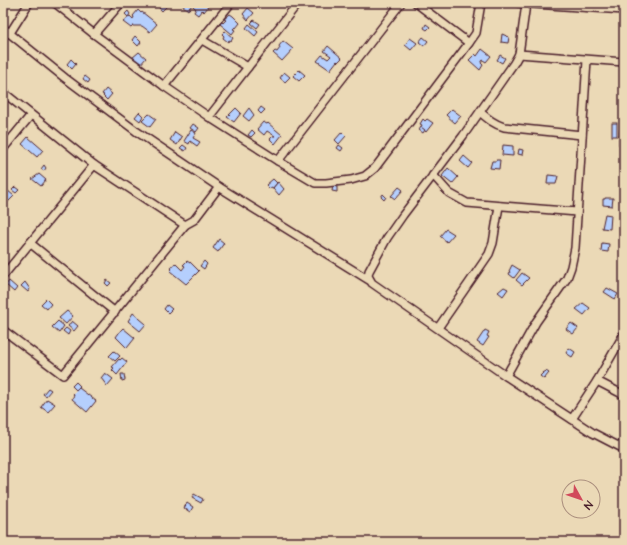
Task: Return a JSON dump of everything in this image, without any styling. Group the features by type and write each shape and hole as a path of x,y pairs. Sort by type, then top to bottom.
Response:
{"street":[{"path":"7,34 28,3"},
{"path":"55,3 164,86 209,117 278,161 315,182 326,183 342,182 365,176 375,168 476,32 481,3"},
{"path":"94,34 121,3"},
{"path":"164,86 231,3"},
{"path":"278,161 401,3"},
{"path":"416,3 469,42"},
{"path":"209,117 296,4"},
{"path":"369,280 369,271 387,238 480,112 514,63 519,54 523,4 624,10"},
{"path":"3,28 7,34 136,131 219,187 369,280 506,376 594,433 624,449"},
{"path":"202,40 248,67"},
{"path":"519,54 624,62"},
{"path":"506,376 536,322 567,278 571,267 575,248 578,212 587,60"},
{"path":"3,92 94,165 185,225"},
{"path":"480,112 491,122 504,127 582,135"},
{"path":"3,149 32,115"},
{"path":"3,276 94,165"},
{"path":"433,175 449,193 466,203 578,212"},
{"path":"3,330 63,375 185,225 194,220 219,187"},
{"path":"438,328 485,262 489,254 493,243 499,206"},
{"path":"30,243 115,312"},
{"path":"572,419 597,381 624,334"},
{"path":"597,381 624,395"}],"building":[{"path":"164,3 168,5 162,11 159,8"},
{"path":"185,3 203,3 208,7 204,12 202,10 198,15 194,12 196,9 192,5 188,10 182,5"},
{"path":"248,8 254,13 248,20 243,14"},
{"path":"138,10 157,24 150,32 142,26 133,26 131,28 123,22 130,16 133,19 133,16"},
{"path":"128,11 130,14 128,17 125,14"},
{"path":"230,14 240,23 233,29 235,30 232,34 220,24 226,20 224,19"},
{"path":"254,20 260,24 257,28 251,23"},
{"path":"249,24 258,32 255,36 246,28"},
{"path":"426,24 430,27 427,30 424,28"},
{"path":"225,31 233,38 231,41 229,40 228,42 223,38 224,36 222,34"},
{"path":"502,34 509,37 508,43 501,42"},
{"path":"135,36 141,42 138,46 132,40"},
{"path":"423,37 428,41 424,46 419,42"},
{"path":"410,38 417,43 411,50 405,45"},
{"path":"283,41 293,49 282,61 273,53 275,51 277,52"},
{"path":"328,46 342,58 338,62 337,61 330,70 317,61 322,55 328,59 331,56 324,51"},
{"path":"482,49 491,56 486,62 483,60 481,63 483,65 480,70 469,60 475,54 477,56"},
{"path":"139,52 146,58 140,65 132,58"},
{"path":"500,55 505,58 502,63 497,60"},
{"path":"71,59 76,64 72,69 67,64"},
{"path":"299,70 305,75 299,81 293,76"},
{"path":"284,72 290,77 285,82 280,78"},
{"path":"85,76 90,80 88,83 83,79"},
{"path":"106,89 112,94 107,100 102,94"},
{"path":"261,107 265,110 261,114 258,111"},
{"path":"236,108 241,113 234,122 227,117"},
{"path":"249,108 254,115 249,121 243,116"},
{"path":"452,109 461,116 455,123 446,115"},
{"path":"139,112 143,116 140,121 135,117"},
{"path":"149,114 156,119 150,127 142,121"},
{"path":"423,119 425,121 427,119 433,123 426,132 420,124"},
{"path":"263,122 268,123 282,135 275,144 270,139 275,136 267,131 264,135 257,129"},
{"path":"612,123 617,123 617,136 612,136"},
{"path":"193,124 199,128 196,132 190,128"},
{"path":"621,126 624,126 624,136 619,136"},
{"path":"421,127 425,130 423,133 419,130"},
{"path":"191,130 196,133 193,138 200,142 197,146 190,141 189,144 184,141"},
{"path":"252,130 255,133 251,137 248,135"},
{"path":"175,132 182,137 177,145 170,140"},
{"path":"342,132 346,136 339,144 335,140"},
{"path":"28,137 43,150 37,157 22,144"},
{"path":"619,139 624,139 624,146 619,145"},
{"path":"183,145 187,148 185,151 180,148"},
{"path":"339,145 343,148 341,151 337,148"},
{"path":"503,145 513,146 513,156 502,155"},
{"path":"519,149 523,150 522,155 518,154"},
{"path":"464,156 472,163 468,168 460,161"},
{"path":"500,160 499,169 490,168 492,161"},
{"path":"44,165 46,168 44,171 41,169"},
{"path":"448,168 458,177 452,184 442,176"},
{"path":"39,174 46,180 41,186 32,179"},
{"path":"548,175 558,176 556,184 547,184"},
{"path":"273,179 277,183 270,189 266,185"},
{"path":"278,182 284,189 279,195 273,188"},
{"path":"333,186 337,187 337,192 332,191"},
{"path":"15,187 19,190 16,193 12,190"},
{"path":"399,187 403,190 395,199 391,196"},
{"path":"5,190 14,196 8,202 3,198 3,192"},
{"path":"383,194 386,197 384,200 381,197"},
{"path":"613,198 612,206 603,205 603,199"},
{"path":"605,214 611,215 610,229 602,228"},
{"path":"446,229 454,234 447,242 440,236"},
{"path":"219,239 224,243 218,252 213,248"},
{"path":"602,243 609,244 608,252 601,251"},
{"path":"187,261 199,271 186,284 170,271 175,263 182,270 185,266 183,265"},
{"path":"204,261 207,264 204,269 200,266"},
{"path":"512,265 520,270 514,278 509,274"},
{"path":"522,273 529,278 522,285 516,280"},
{"path":"107,280 111,283 108,286 105,283"},
{"path":"9,281 17,288 14,292 6,285"},
{"path":"25,282 30,289 28,292 21,286"},
{"path":"504,287 508,289 503,296 498,292"},
{"path":"607,288 618,294 615,299 604,292"},
{"path":"46,299 51,304 47,309 41,304"},
{"path":"583,303 590,308 584,315 576,309"},
{"path":"167,305 172,309 168,313 164,309"},
{"path":"67,311 73,316 66,324 59,318"},
{"path":"133,313 146,324 140,331 128,321"},
{"path":"58,321 64,326 59,333 52,327"},
{"path":"72,321 78,326 74,331 68,326"},
{"path":"571,323 578,328 573,334 566,329"},
{"path":"66,328 70,331 68,335 63,331"},
{"path":"123,328 135,338 127,348 116,337"},
{"path":"485,330 489,332 487,336 489,337 483,346 477,342"},
{"path":"569,348 575,352 572,357 566,353"},
{"path":"114,351 120,356 115,361 109,356"},
{"path":"122,358 127,362 117,375 112,370 114,368 112,367 119,359 120,360"},
{"path":"546,371 549,373 544,379 540,376"},
{"path":"105,373 113,379 107,386 101,378"},
{"path":"121,374 124,374 125,380 122,381"},
{"path":"76,382 80,386 76,390 72,386"},
{"path":"48,388 51,390 46,396 43,394"},
{"path":"79,388 96,401 87,412 72,399 73,394"},
{"path":"47,399 55,404 48,412 41,407"},
{"path":"194,494 203,499 201,503 192,498"},
{"path":"187,503 193,507 190,512 184,508"}]}
